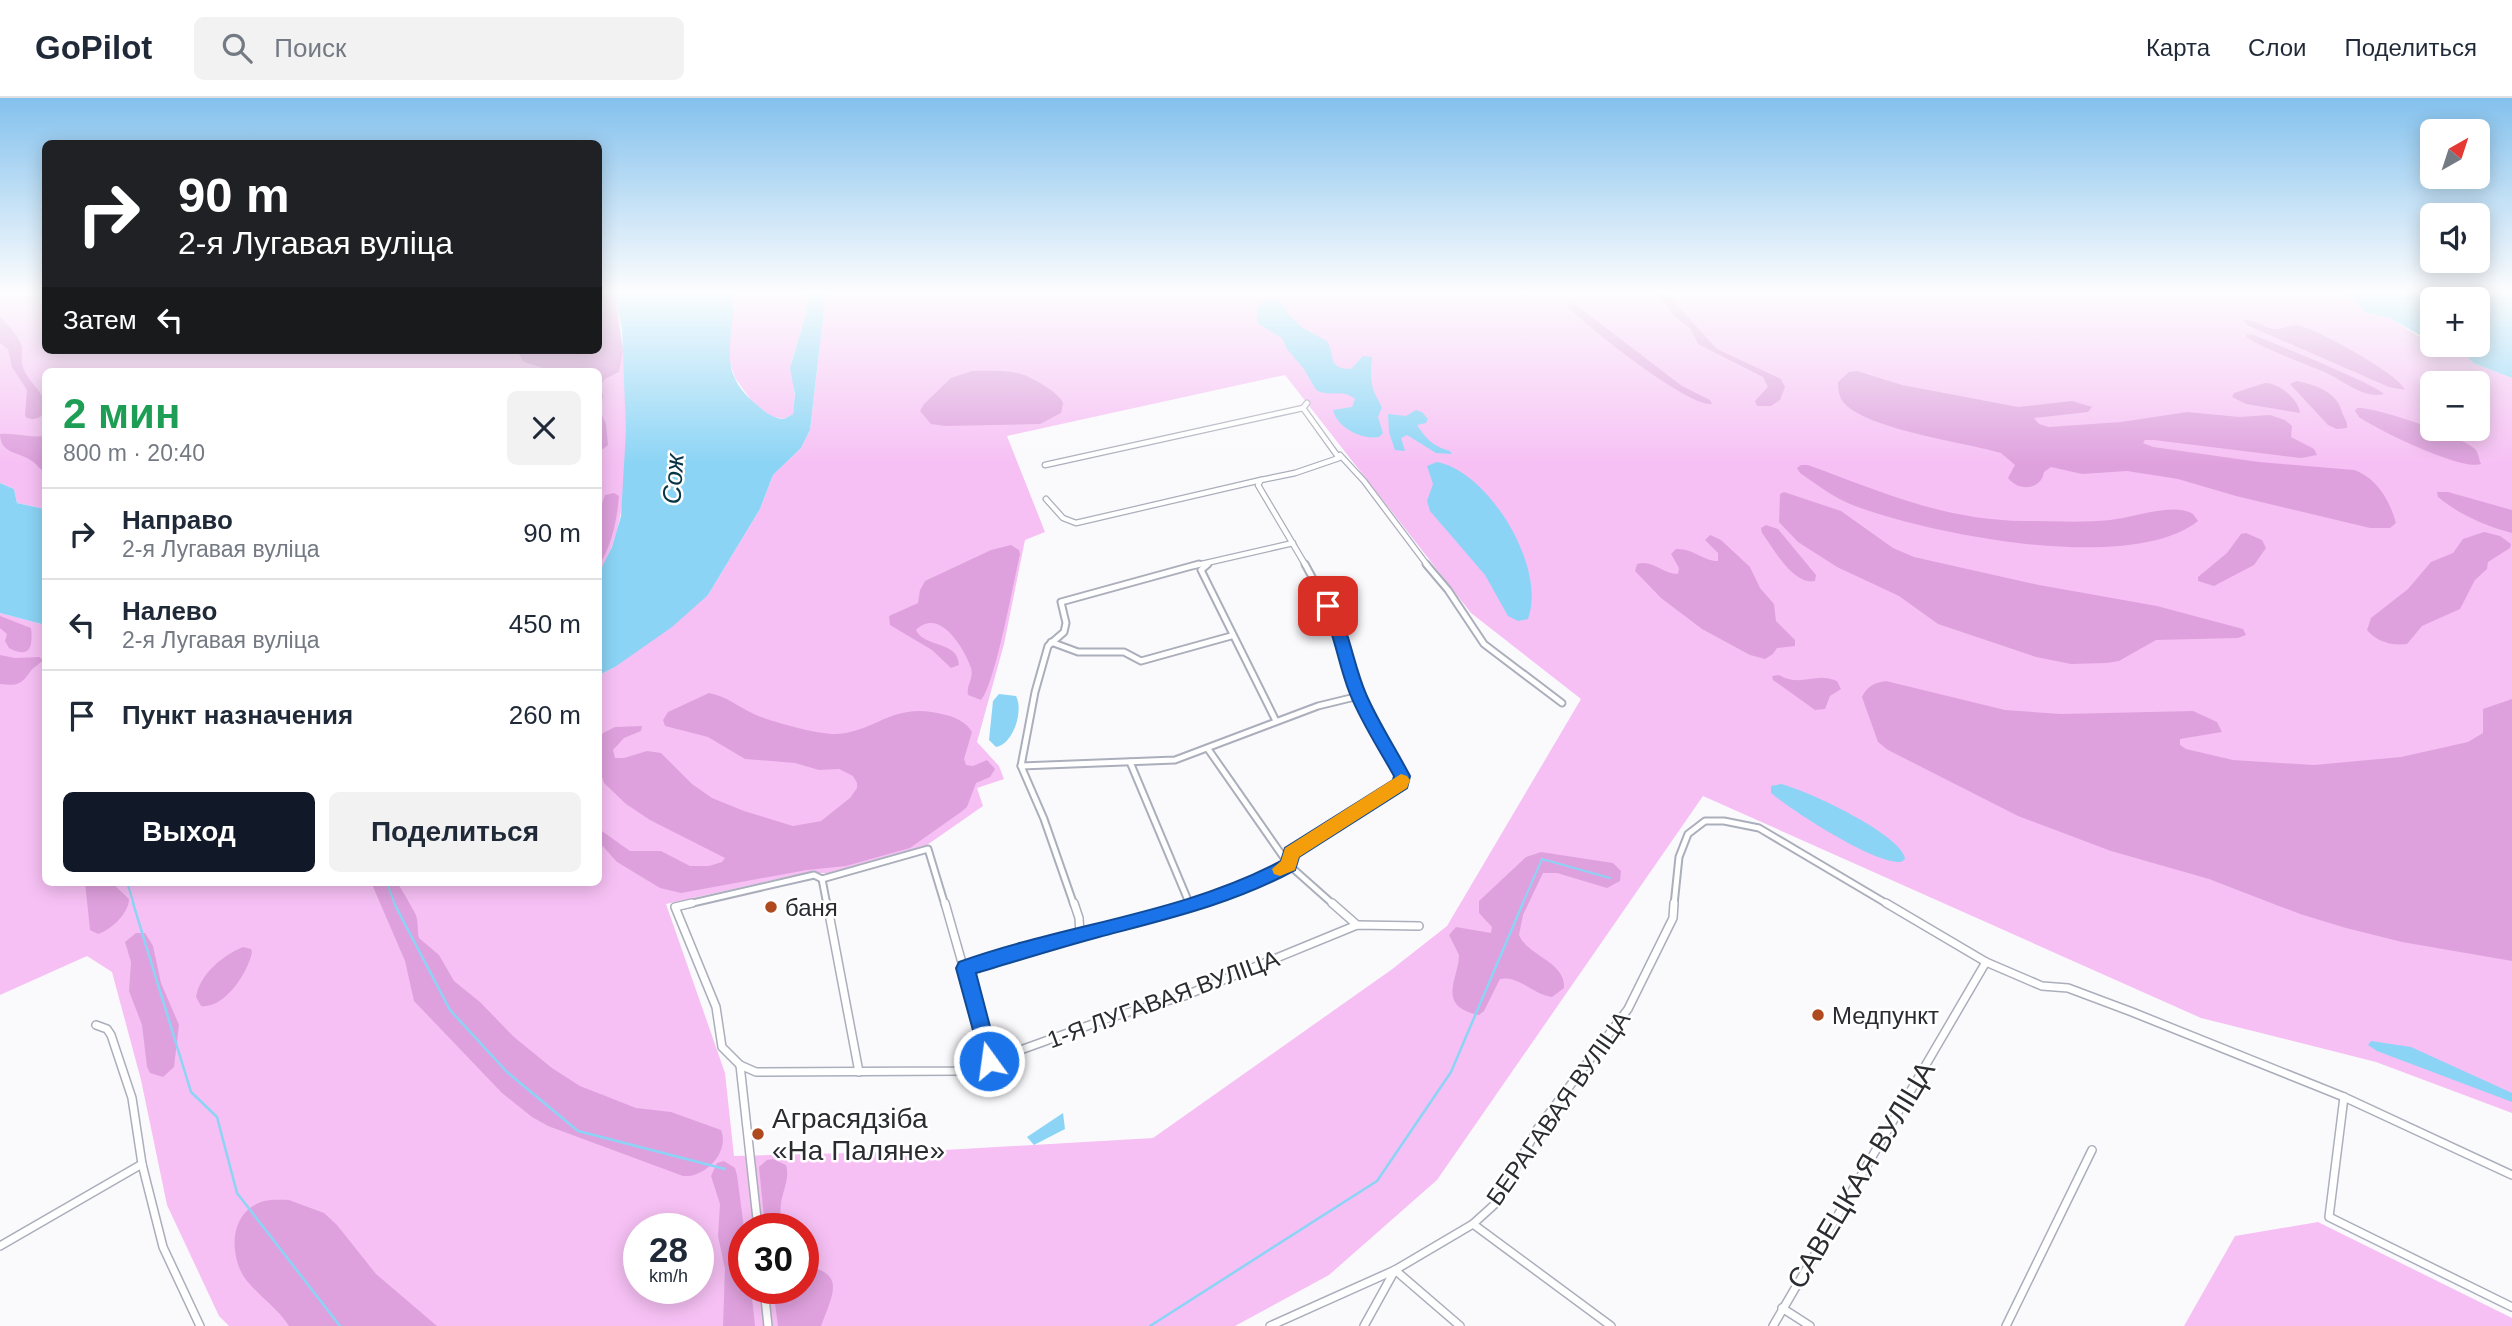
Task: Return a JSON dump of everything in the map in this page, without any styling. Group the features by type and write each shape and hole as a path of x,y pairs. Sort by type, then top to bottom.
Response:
{"street":[{"path":"1045,465 1303,408 1307,402"},
{"path":"1303,408 1323,438 1364,481 1400,532 1448,590 1484,644 1562,703"},
{"path":"1046,499 1060,517 1069,523 1076,523 1260,482 1336,461 1340,455"},
{"path":"1260,482 1339,627 1346,660 1359,696 1402,776 1401,783 1291,853 1289,865"},
{"path":"1080,934 1079,918 1044,819 1021,766 1035,692 1051,642 1065,632 1066,624 1060,605 1067,598 1213,560 1293,543"},
{"path":"1213,560 1200,570 1276,721"},
{"path":"1051,642 1078,652 1124,652 1141,661 1231,636"},
{"path":"1021,766 1175,760 1318,706 1359,696"},
{"path":"1208,748 1289,865 1357,925"},
{"path":"1129,762 1190,906"},
{"name":"БЕРАГАВАЯ ВУЛІЦА","path":"1270,1326 1395,1270 1473,1224 1495,1204 1538,1128 1628,1009 1673,918 1679,857 1685,839 1705,821 1741,823 1759,828 1986,962"},
{"path":"756,1213 740,1065 722,1047 716,1007 676,907 814,875 822,879 928,849 965,968 989,1061"},
{"path":"965,968 1080,934 1190,906 1260,880 1289,865"},
{"path":"822,879 859,1072"},
{"name":"1-Я ЛУГАВАЯ ВУЛІЦА","path":"740,1065 756,1072 957,1071 1112,1017 1184,996 1357,925 1419,926"},
{"path":"1986,962 2042,986 2067,988 2344,1097 2512,1175"},
{"name":"САВЕЦКАЯ ВУЛІЦА","path":"1773,1326 1986,962"},
{"path":"96,1026 107,1029 111,1035 132,1098 142,1164 163,1247 201,1326"},
{"path":"2344,1097 2329,1217 2512,1307"},
{"path":"2006,1326 2092,1150"},
{"path":"0,1246 142,1164"},
{"path":"1473,1224 1611,1326"},
{"path":"1364,1326 1395,1270 1460,1326"},
{"path":"766,1304 768,1326"},
{"path":"1782,1308 1810,1326"}],"shaded area":[{"path":"0,349 42,349 42,354 602,354 602,349 623,349 628,436 626,476 621,513 612,546 602,567 602,368 42,368 42,508 17,503 14,489 0,483"},
{"path":"8,349 22,349 24,370 42,397 42,415 38,418 30,419 25,416 27,390 12,367"},
{"path":"602,349 623,351 619,372 602,383 602,368 543,368 524,362 519,354 602,354"},
{"path":"728,349 795,349 791,364 795,398 793,414 784,419 770,416 751,400 735,378 728,357"},
{"path":"819,349 2420,349 2420,357 2468,357 2473,363 2512,378 2512,1113 2376,1062 2201,1018 1703,796 1437,1180 1329,1275 1235,1326 229,1326 219,1316 167,1205 141,1080 112,972 87,956 0,995 0,613 42,624 42,886 602,886 602,674 615,667 708,595 760,509 773,475 801,448 810,430","holes":["1285,375 1471,613 1581,699 1447,926 1391,970 1153,1138 927,1151 734,1156 725,1073 666,904 805,873 829,873 927,845 983,806 977,788 1004,779 999,766 977,742 1004,644 1025,540 1045,532 1007,436"]},
{"path":"1619,349 1634,349 1682,386 1710,400 1712,404 1681,393"},
{"path":"1708,349 1718,349 1781,379 1785,387 1780,400 1771,406 1757,406 1755,401 1768,387 1763,377"},
{"path":"2270,349 2288,349 2384,394 2360,391"},
{"path":"2302,349 2349,349 2389,374 2405,390 2389,387"},
{"path":"972,371 1006,371 1029,377 1050,389 1060,399 1063,403 1061,413 1040,424 931,424 920,411 924,404 951,378"},
{"path":"1857,371 1902,385 2018,407 2072,401 2092,407 2088,412 2034,418 2039,424 2049,427 2121,422 2187,412 2239,417 2270,415 2285,420 2292,426 2291,437 2314,449 2317,455 2301,458 2154,440 2145,440 2143,443 2153,447 2259,462 2354,470 2376,484 2396,523 2390,528 2370,528 2236,496 2178,479 2127,471 2082,474 2051,467 2034,486 2018,486 2008,478 2015,465 2001,453 1895,428 1856,412 1842,401 1838,382 1849,372"},
{"path":"2297,381 2331,394 2339,405 2347,428 2337,429 2328,425 2290,384"},
{"path":"2265,383 2288,393 2300,413 2246,404 2232,397 2234,393"},
{"path":"2357,408 2366,409 2420,424 2420,441 2461,441 2475,449 2481,464 2471,465 2439,456 2383,431 2359,417 2355,411"},
{"path":"602,415 606,424 608,445 603,449"},
{"path":"0,434 42,436 42,470 34,462 7,449"},
{"path":"1808,465 1913,503 1966,516 2024,521 2089,521 2174,510 2193,514 2198,521 2167,537 2126,545 2078,547 1976,537 1884,516 1850,504 1800,473 1797,468"},
{"path":"1784,492 1841,511 1893,548 1914,557 2039,585 2157,606 2243,629 2246,635 2238,638 2156,640 2119,661 2107,663 2071,664 2036,657 1938,624 1899,596 1837,567 1798,542 1779,522 1780,494"},
{"path":"2437,492 2448,492 2512,510 2512,533 2464,514 2438,497"},
{"path":"614,493 619,496 611,541 602,559 602,507 605,495"},
{"path":"1766,525 1778,529 1816,575 1815,581 1799,577 1785,564 1762,533 1761,528"},
{"path":"2484,532 2500,536 2511,544 2510,548 2488,562 2487,569 2475,580 2460,609 2422,626 2407,644 2385,642 2375,638 2367,630 2371,618 2408,589 2431,562 2453,553 2463,539"},
{"path":"2246,533 2262,540 2266,548 2254,565 2214,586 2198,581 2198,577 2227,553 2241,534"},
{"path":"1710,535 1721,540 1750,567 1760,588 1774,604 1776,621 1795,640 1795,646 1777,648 1765,659 1750,655 1702,629 1661,598 1635,571 1637,564 1648,563 1678,574 1679,568 1671,554 1676,549 1688,550 1718,561 1718,553 1705,540"},
{"path":"1011,545 1019,550 1020,554 998,654 981,700 968,695 971,668 950,633 934,623 925,624 916,630 926,640 953,652 959,665 951,668 932,650 890,625 889,616 918,603 925,581 991,550"},
{"path":"0,616 31,628 32,640 29,649 22,652 9,648 5,641 7,634 0,628"},
{"path":"0,655 42,659 21,682 15,685 0,684"},
{"path":"1779,675 1794,680 1829,678 1837,681 1841,689 1830,696 1825,709 1815,710 1773,680 1772,676"},
{"path":"1886,681 2005,710 2061,714 2193,711 2217,722 2222,732 2180,739 2180,745 2186,749 2233,760 2314,765 2401,757 2468,742 2483,733 2483,709 2512,699 2512,961 2402,942 2346,928 2300,914 2209,879 2111,851 2018,816 1888,750 1878,742 1862,697 1871,686"},
{"path":"709,693 721,696 769,720 806,730 836,734 864,728 899,714 928,711 957,719 970,729 972,732 964,759 966,765 973,766 987,760 995,769 990,777 976,783 967,807 910,848 846,866 807,870 681,893 660,888 617,862 602,845 602,831 630,851 661,851 690,866 709,866 722,862 725,858 650,820 626,804 604,783 603,733 615,727 642,726 641,731 624,738 613,750 615,758 647,751 661,753 692,784 712,798 793,826 821,821 850,798 857,788 857,783 853,776 839,769 819,770 795,763 745,759 708,737 665,726 663,720 668,712"},
{"path":"1541,852 1613,863 1621,871 1620,881 1607,888 1557,873 1543,873 1523,915 1519,935 1559,972 1564,988 1552,997 1520,982 1500,979 1484,1011 1479,1015 1466,1011 1457,1005 1453,998 1459,955 1449,935 1456,927 1491,933 1492,927 1479,913 1479,901 1526,857"},
{"path":"85,886 115,886 129,899 126,910 108,929 98,934 90,930"},
{"path":"373,886 399,886 415,913 419,938 439,955 454,981 552,1068 580,1086 636,1108 671,1112 721,1130 723,1138 719,1155 699,1173 683,1176 548,1126 532,1117 502,1093 414,1001 405,961"},
{"path":"136,933 145,933 153,946 161,983 179,1025 174,1067 163,1077 150,1073 147,1067 142,1025 129,991 131,962 125,942"},
{"path":"243,947 251,949 252,952 246,970 234,988 218,1002 201,1006 196,997 202,981 220,961"},
{"path":"773,1159 786,1165 787,1179 781,1213 764,1213 759,1167 767,1160"},
{"path":"724,1161 735,1168 742,1213 728,1213 728,1304 753,1304 755,1326 723,1326 725,1269 718,1236 720,1204 711,1176 717,1163"},
{"path":"289,1200 324,1213 337,1225 376,1274 437,1326 289,1326 244,1277 236,1257 235,1235 243,1215 251,1207 264,1201"},
{"path":"2318,1222 2512,1318 2512,1326 2184,1326 2235,1236"},
{"path":"819,1270 826,1273 833,1286 821,1326 778,1326 775,1304 819,1304"}],"water":[{"name":"Сож","path":"623,349 730,349 735,378 743,391 762,410 784,419 793,414 795,395 790,368 796,349 819,349 810,430 801,448 773,475 760,509 708,595 672,627 602,674 602,567 612,547 621,516 626,431"},
{"path":"1287,349 1331,349 1338,367 1351,369 1363,356 1372,357 1372,383 1382,407 1378,417 1383,433 1379,437 1365,437 1345,427 1333,410 1352,407 1355,399 1345,394 1316,390 1304,369"},
{"path":"2490,349 2512,349 2512,378 2473,363 2468,357 2490,357"},
{"path":"1416,410 1428,419 1426,423 1417,425 1424,435 1452,454 1436,453 1407,435 1401,438 1405,451 1395,450 1389,432 1388,414 1406,416"},
{"path":"1437,462 1457,469 1476,483 1494,502 1509,525 1529,574 1532,598 1528,619 1518,621 1508,616 1485,575 1430,511 1427,501 1433,484 1427,466"},
{"path":"0,483 14,489 17,503 42,508 42,624 0,613"},
{"path":"999,694 1016,696 1019,710 1012,734 1002,745 996,747 989,740 993,701"},
{"path":"1781,784 1830,804 1871,826 1900,849 1905,859 1901,862 1873,855 1815,824 1771,793 1771,786"},
{"path":"2371,1041 2411,1047 2512,1093 2512,1102 2377,1051 2368,1045"},
{"path":"1063,1113 1065,1129 1034,1145 1027,1137"}],"waterway":[{"path":"1522,905 1542,859 1610,878"},
{"path":"128,886 134,905"},
{"path":"388,886 395,905"},
{"path":"133,903 191,1092 217,1117 237,1193 340,1326"},
{"path":"1150,1326 1377,1181 1451,1072 1523,903"},
{"path":"395,905 450,1010 507,1072 578,1131 725,1169"}],"slow traffic":[{"path":"1280,869 1289,865 1291,853 1401,783 1401,780"}],"place":[{"name":"баня","path":"771,907"},
{"name":"Медпункт","path":"1818,1015"},
{"name":"Аграсядзіба «На Паляне»","path":"758,1134"}],"route":[{"path":"989,1061 965,968 1217,898 1260,880 1289,865 1291,853 1401,783 1402,776 1359,696 1346,660 1339,627 1328,606"}]}
